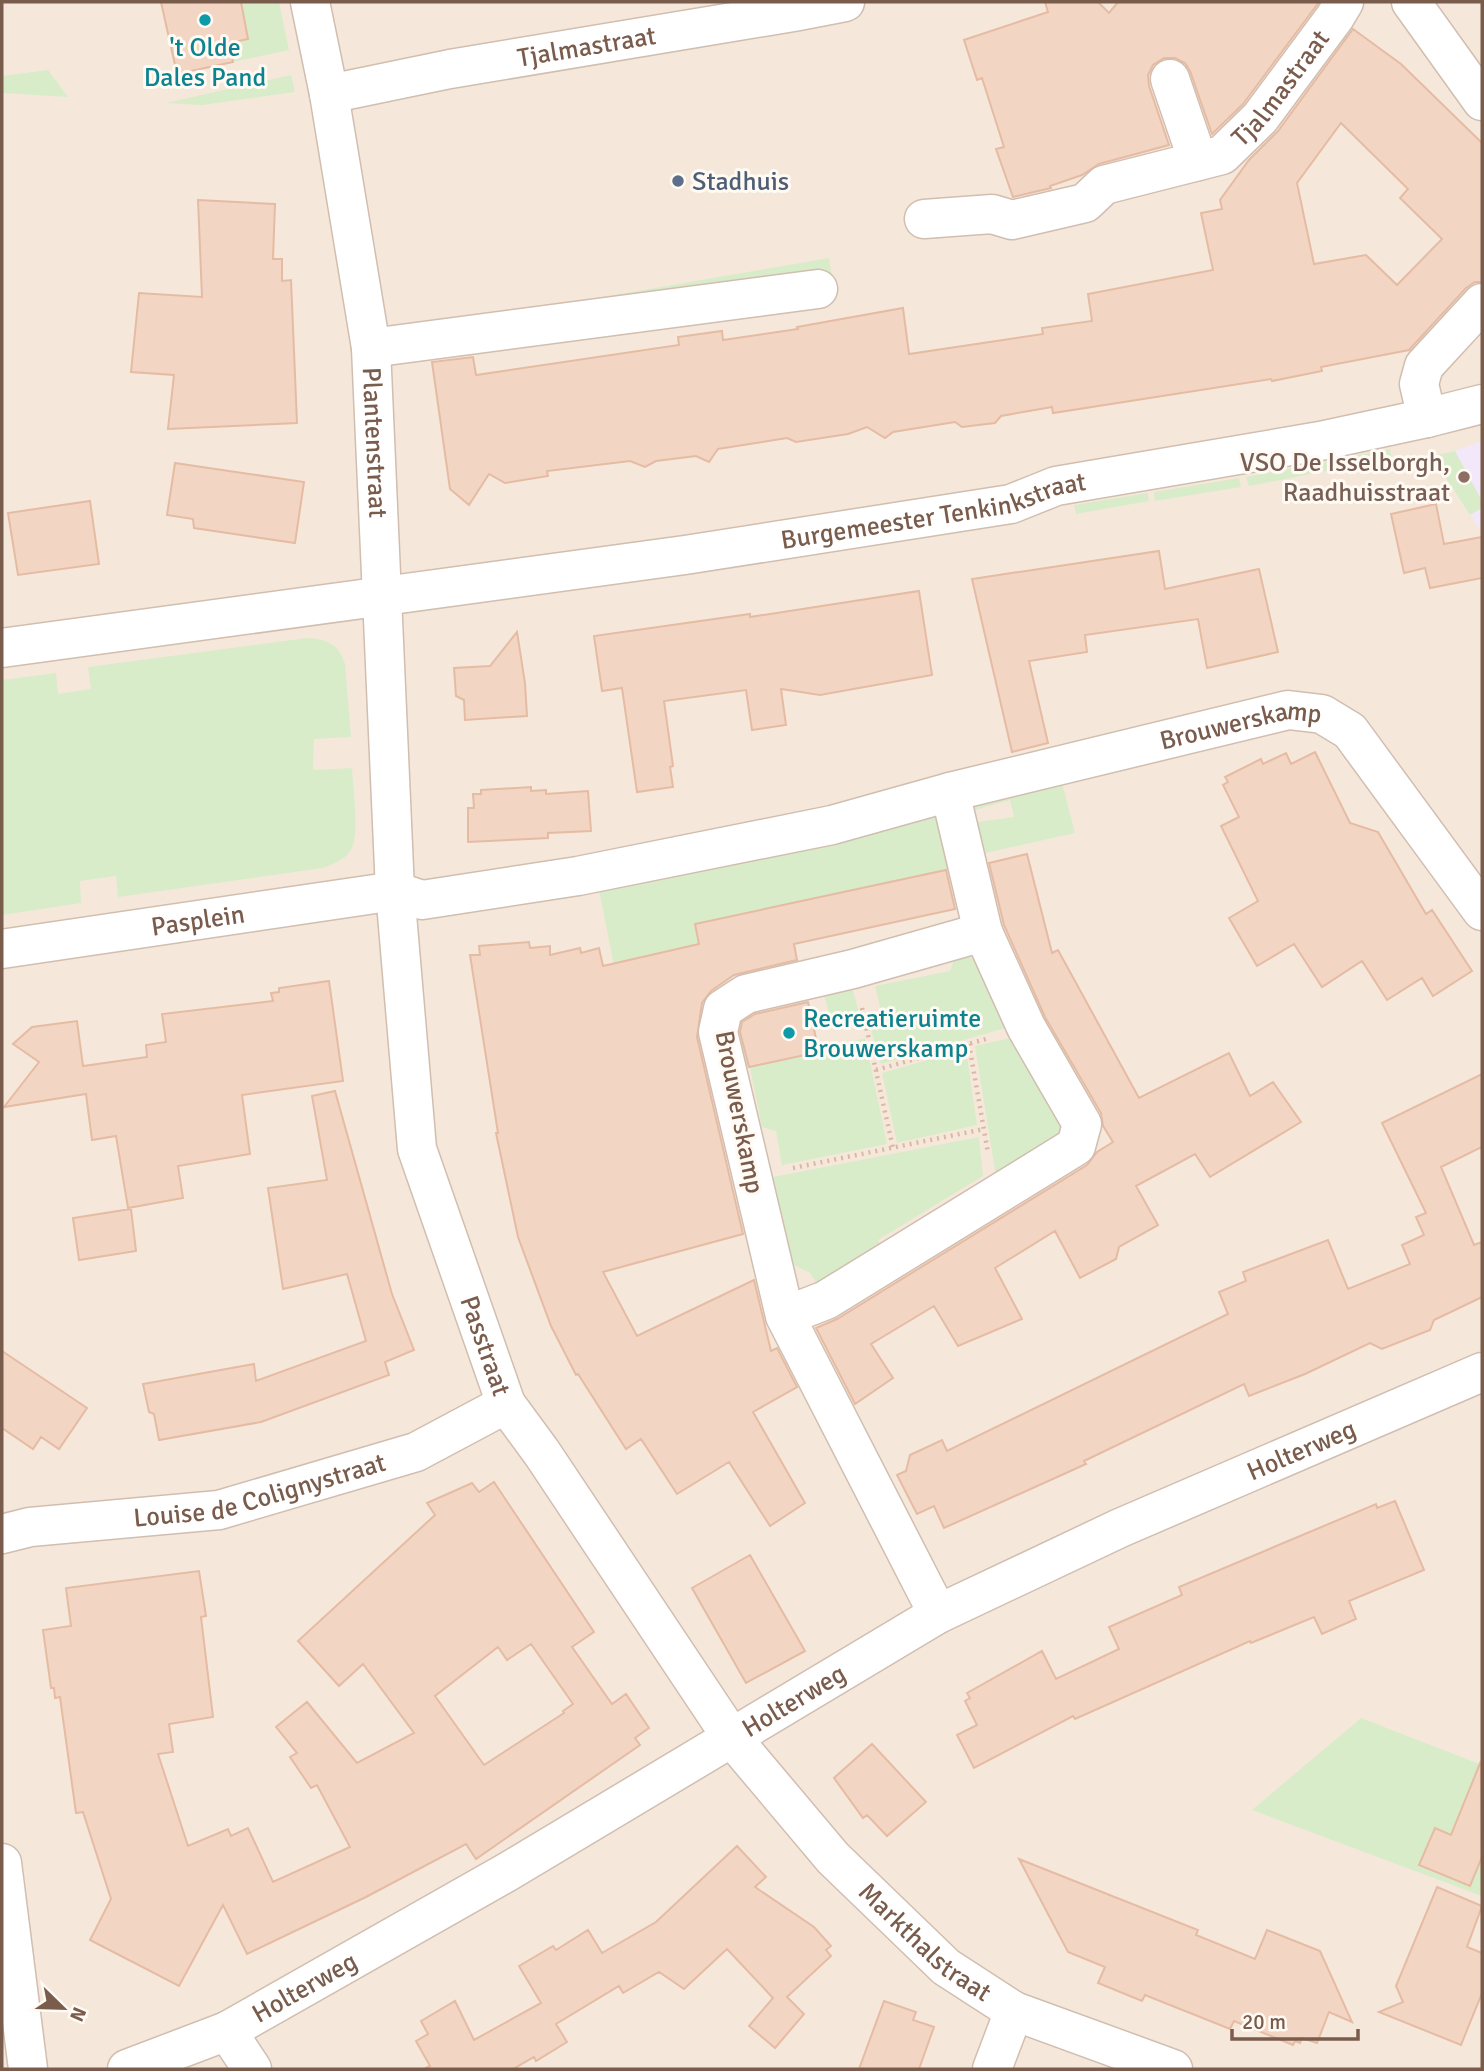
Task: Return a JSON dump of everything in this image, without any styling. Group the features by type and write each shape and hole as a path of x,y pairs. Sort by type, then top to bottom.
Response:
{"street":[{"name":"Plantenstraat","path":"310,2 329,94 371,348 395,891"},
{"name":"Tjalmastraat","path":"329,94 450,69 845,2"},
{"name":"Tjalmastraat","path":"924,219 992,214 1012,220 1085,203 1104,186 1222,155 1260,118 1344,2"},
{"path":"1410,2 1482,101"},
{"path":"1170,79 1198,161"},
{"path":"371,348 818,289"},
{"path":"1427,418 1419,384 1424,366 1482,303"},
{"name":"Burgemeester Tenkinkstraat","path":"381,596 685,555 1011,503 1056,486 1320,441 1482,404"},
{"path":"2,648 381,596"},
{"name":"Brouwerskamp","path":"395,891 422,900 578,876 832,825 950,792 1288,710 1322,714 1350,731 1482,911"},
{"path":"785,1316 826,1300 1076,1146 1082,1124 1026,1027 983,932 950,792"},
{"name":"Pasplein","path":"2,949 395,891"},
{"name":"Passtraat","path":"395,891 417,1149 506,1404 542,1452 732,1738"},
{"name":"Brouwerskamp","path":"938,1614 785,1316 719,1032 723,1009 746,993 853,969 983,932"},
{"name":"Holterweg","path":"127,2069 227,2031 509,1871 938,1614 1120,1528 1482,1372"},
{"name":"Louise de Colignystraat","path":"2,1534 30,1527 219,1510 416,1452 506,1404"},
{"name":"Markthalstraat","path":"732,1738 833,1858 946,1967 1014,2011 1173,2069"},
{"path":"2,1863 29,2069"},
{"path":"992,2069 1014,2011"},
{"path":"227,2031 252,2069"}],"path":[{"path":"853,969 893,1148"},
{"path":"876,1070 1026,1027"},
{"path":"969,1044 995,1195"},
{"path":"752,1177 984,1129"}],"shaded area":[{"path":"2,2 1482,2 1482,2069 2,2069"},
{"name":"VSO De Isselborgh, Raadhuisstraat","path":"1482,441 1482,532 1432,456"}],"green space":[{"path":"241,2 279,2 289,50 233,62 229,43 248,38"},
{"path":"48,70 68,97 2,93 2,76"},
{"path":"291,75 295,92 202,105 166,103"},
{"path":"829,258 832,279 400,332"},
{"path":"1390,449 1392,458 1249,486 1246,477"},
{"path":"1455,451 1482,501 1482,508 1470,515 1432,456"},
{"path":"1239,478 1241,487 1155,501 1154,492"},
{"path":"1148,493 1149,501 1076,514 1074,505"},
{"path":"307,638 321,640 336,647 345,664 351,737 314,739 313,770 352,768 355,833 351,850 346,856 323,868 118,897 116,876 80,881 81,903 2,915 2,680 56,673 58,694 91,689 88,667"},
{"path":"1062,783 1075,833 977,855 970,823 1014,817 1010,800 968,812 969,803"},
{"path":"937,808 949,869 695,924 699,944 643,957 623,1012 599,890"},
{"path":"964,955 979,962 1019,1024 881,1064 869,1023 874,1022 872,1013 881,1011 875,986 950,971 955,957"},
{"path":"850,979 859,1013 831,1019 821,986"},
{"path":"751,1010 762,1059 819,1052 865,1038 887,1144 782,1165 776,1131 762,1127 750,1068 734,1059 729,1023"},
{"path":"1010,1038 1063,1104 1064,1136 997,1183 975,1046"},
{"path":"966,1049 977,1125 897,1143 882,1073"},
{"path":"979,1137 983,1176 878,1240 884,1251 818,1285 810,1273 782,1259 763,1179"},
{"path":"1361,1718 1482,1765 1482,1896 1252,1810"}],"building":[{"name":"'t Olde Dales Pand","path":"161,2 241,2 248,39 229,43 233,62 177,74"},
{"path":"1045,2 1098,2 1109,13 1118,2 1319,2 1243,104 1212,134 1185,63 1175,58 1164,58 1153,65 1148,75 1149,86 1169,145 1099,164 1082,175 1050,186 1051,188 1013,197 996,149 1004,147 982,78 977,80 964,40 1048,12"},
{"path":"1353,29 1401,64 1482,143 1482,282 1475,282 1466,288 1409,350 1321,367 1322,371 1272,381 1271,379 1053,413 1052,407 1001,416 995,423 962,427 955,422 893,432 885,438 867,427 848,434 796,442 787,438 718,449 709,462 696,456 656,461 645,467 630,461 547,471 548,476 505,483 489,474 469,505 450,489 432,362 473,357 476,375 679,345 678,337 722,331 723,340 798,329 797,327 903,308 909,354 1043,334 1042,328 1092,321 1088,294 1213,270 1201,213 1222,209 1220,200 1249,160 1278,131","holes":["1341,123 1408,189 1400,198 1442,239 1397,285 1366,255 1314,264 1297,183"]},
{"path":"198,200 275,204 273,259 282,259 282,281 291,280 297,423 168,429 174,375 131,372 139,293 202,297"},
{"path":"175,463 304,482 295,543 194,528 193,519 167,515"},
{"path":"90,501 99,564 18,575 8,513"},
{"path":"1436,504 1444,544 1482,537 1482,578 1430,588 1425,568 1404,573 1391,514"},
{"path":"1159,551 1165,589 1259,569 1278,652 1207,668 1198,619 1085,635 1087,652 1029,661 1048,743 1012,752 972,579"},
{"path":"919,591 932,675 820,695 781,689 786,725 752,730 746,690 664,701 673,766 670,767 673,787 637,792 622,688 602,691 594,636 750,614 750,617"},
{"path":"517,632 527,716 465,720 464,700 456,696 454,668 490,666"},
{"path":"1315,752 1350,823 1378,832 1426,914 1432,910 1472,971 1433,996 1422,978 1387,1000 1362,961 1322,987 1294,944 1257,966 1229,918 1258,901 1221,826 1239,817 1223,785 1228,782 1225,777 1261,759 1263,764 1286,753 1291,764"},
{"path":"531,787 531,791 546,790 546,794 588,791 591,831 548,833 548,838 468,842 468,808 474,808 473,794 481,794 481,790"},
{"path":"1027,854 1052,953 1058,950 1139,1098 1229,1053 1250,1096 1273,1082 1301,1122 1210,1177 1195,1154 1136,1186 1158,1225 1119,1247 1116,1259 1080,1278 1055,1231 995,1268 1022,1319 958,1346 934,1306 871,1344 893,1378 855,1404 816,1328 837,1319 1087,1165 1097,1152 1113,1142 1103,1126 1101,1113 1045,1017 1004,925 989,863"},
{"path":"946,870 955,909 794,944 797,960 734,975 711,991 702,1003 697,1037 743,1234 603,1272 637,1336 754,1280 771,1351 777,1348 797,1387 753,1412 805,1503 770,1526 729,1462 677,1494 641,1439 626,1449 578,1374 576,1375 551,1326 518,1237 496,1133 470,955 480,955 479,946 529,942 530,948 550,946 550,955 580,948 581,953 599,948 603,966 699,944 695,924"},
{"path":"329,981 343,1081 242,1095 250,1154 178,1166 183,1198 128,1208 116,1136 92,1140 86,1094 4,1107 39,1062 13,1044 32,1027 77,1021 83,1066 147,1057 146,1045 166,1042 162,1014 273,1001 271,993 279,992 279,988"},
{"name":"Recreatieruimte Brouwerskamp","path":"808,1002 819,1052 749,1067 740,1032 742,1022 755,1014"},
{"path":"1482,1074 1482,1147 1441,1167 1474,1245 1482,1242 1482,1297 1434,1320 1430,1330 1382,1349 1370,1343 1305,1374 1249,1396 1244,1384 1084,1461 1086,1464 944,1528 934,1506 917,1514 897,1475 906,1471 910,1455 942,1440 947,1451 1228,1314 1219,1292 1246,1281 1243,1272 1328,1240 1348,1289 1410,1264 1402,1245 1424,1235 1416,1217 1426,1213 1382,1123"},
{"path":"335,1091 392,1294 414,1350 385,1362 389,1375 261,1422 159,1440 154,1414 149,1412 143,1384 254,1364 256,1381 366,1341 347,1274 283,1289 268,1188 327,1180 312,1096"},
{"path":"131,1209 136,1251 79,1260 73,1218"},
{"path":"2,1351 87,1408 59,1449 41,1437 33,1449 2,1428"},
{"path":"494,1482 594,1632 572,1647 612,1704 626,1694 649,1728 635,1738 640,1745 476,1859 466,1844 366,1897 247,1954 223,1905 179,1986 90,1940 111,1899 83,1812 76,1813 60,1697 55,1698 54,1688 51,1688 43,1630 71,1626 66,1588 199,1571 206,1616 201,1617 213,1717 169,1724 173,1752 158,1754 188,1846 228,1829 231,1836 248,1828 273,1882 350,1847 317,1785 311,1788 290,1757 297,1753 276,1727 307,1702 357,1763 414,1733 363,1664 339,1686 298,1641 435,1515 427,1503 472,1483 479,1492","holes":["531,1644 573,1704 563,1711 564,1713 484,1765 435,1696 498,1647 507,1660"]},
{"path":"1395,1501 1424,1570 1349,1601 1356,1619 1322,1634 1314,1617 1251,1643 1250,1641 1075,1719 1073,1716 974,1768 957,1735 977,1725 965,1701 970,1698 967,1693 1042,1651 1056,1679 1119,1649 1109,1627 1182,1595 1179,1587 1376,1504 1377,1508"},
{"path":"750,1555 805,1651 746,1683 692,1588"},
{"path":"872,1744 926,1802 887,1836 867,1815 863,1818 834,1778"},
{"path":"1481,1761 1482,1857 1470,1886 1419,1865 1435,1828 1451,1835"},
{"path":"737,1846 766,1877 755,1887 814,1927 831,1946 826,1950 831,1956 787,1997 804,2014 775,2048 749,2026 773,1998 727,1949 684,1989 659,1972 623,1993 619,1986 556,2024 567,2042 536,2061 534,2057 513,2069 424,2069 430,2066 416,2041 428,2034 421,2021 455,2001 474,2040 541,2003 519,1966 553,1946 556,1950 588,1930 602,1953 656,1922"},
{"path":"1019,1859 1198,1930 1196,1935 1255,1959 1267,1930 1320,1951 1352,2022 1329,2012 1317,2043 1302,2038 1300,2043 1295,2041 1293,2045 1234,2021 1230,2029 1145,1995 1142,2001 1098,1983 1105,1967 1068,1952"},
{"path":"1437,1887 1482,1906 1467,1947 1482,1953 1482,1993 1461,2045 1379,2012 1403,2002 1396,1986"},
{"path":"884,2001 916,2012 913,2020 934,2027 919,2069 859,2069"}],"place":[{"name":"'t Olde Dales Pand","path":"205,20"},
{"name":"Stadhuis","path":"678,181"},
{"name":"VSO De Isselborgh, Raadhuisstraat","path":"1464,477"},
{"name":"Recreatieruimte Brouwerskamp","path":"789,1033"}]}
